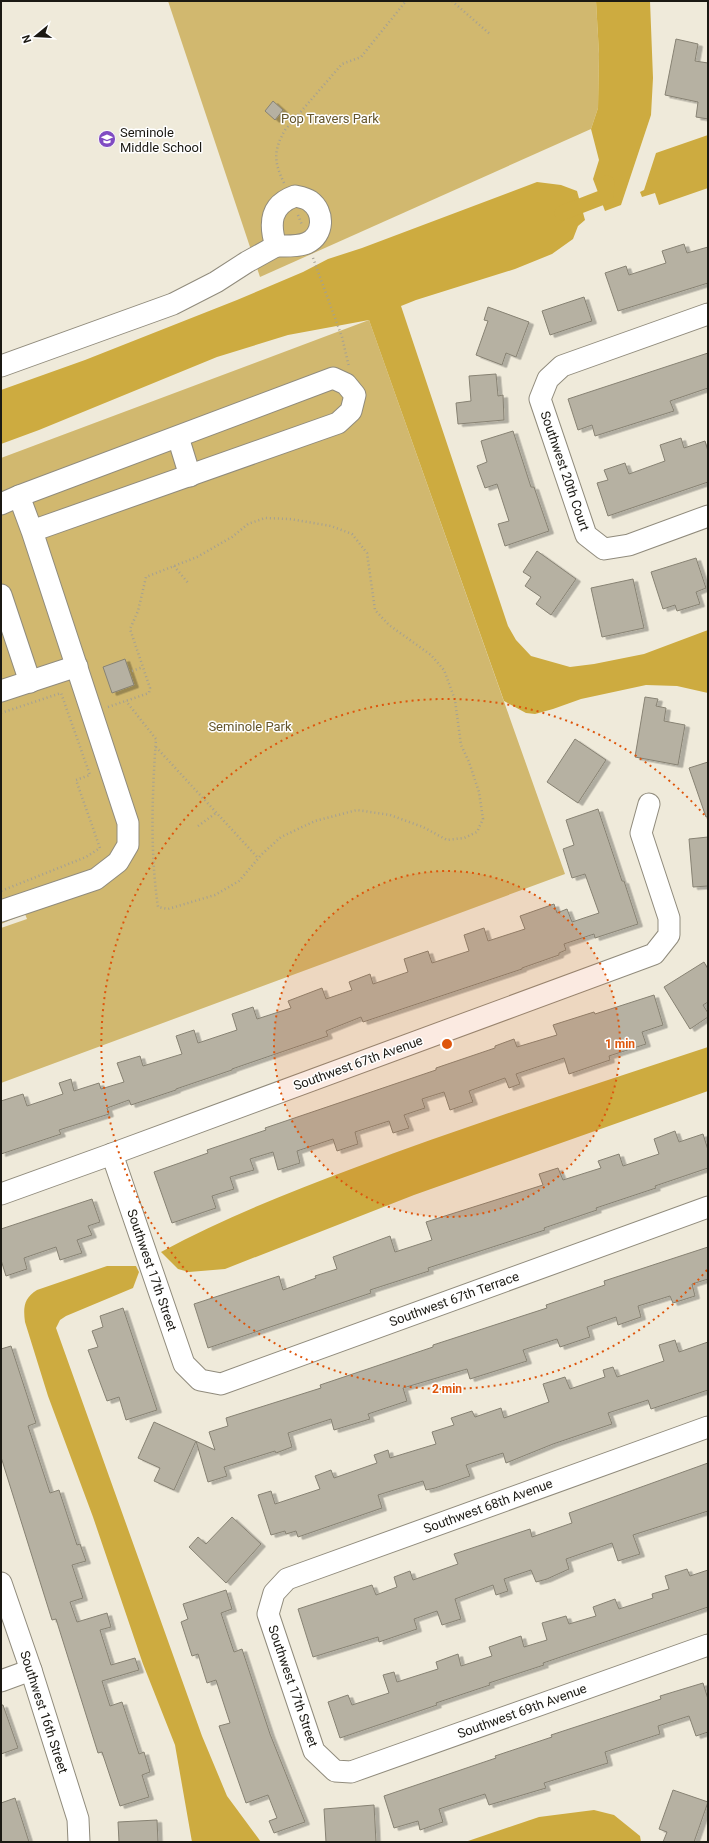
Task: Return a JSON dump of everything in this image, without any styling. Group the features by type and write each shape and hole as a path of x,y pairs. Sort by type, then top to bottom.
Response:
{"street":[{"path":"1,366 173,304 216,282 247,262 276,246 295,246 311,251 321,222 320,214 309,200 302,197 292,197 280,204 272,218 271,228 276,246"},
{"name":"Southwest 20th Court","path":"708,314 562,366 548,379 540,399 586,534 604,549 629,545 708,516"},
{"path":"1,911 96,879 118,862 128,845 128,823 32,531 10,500 333,378 346,384 355,395 351,411 338,423 32,531"},
{"path":"178,437 190,476"},
{"path":"1,595 30,682"},
{"path":"1,692 77,666"},
{"name":"Southwest 67th Avenue","path":"1,1194 654,954 669,935 669,918 641,833 649,804"},
{"name":"Southwest 17th Street","path":"112,1154 184,1364 200,1380"},
{"name":"Southwest 67th Terrace","path":"200,1380 221,1384 708,1207"},
{"name":"Southwest 68th Avenue","path":"274,1593 287,1579 708,1427"},
{"name":"Southwest 16th Street","path":"1,1583 31,1670 78,1819 79,1842"},
{"name":"Southwest 17th Street","path":"274,1593 268,1614 314,1752 335,1771"},
{"name":"Southwest 69th Avenue","path":"335,1771 351,1772 708,1644"},
{"path":"1,1681 31,1670"}],"path":[{"path":"346,384 349,375 349,362 342,337 292,197 278,169 276,150 278,142 285,130 342,64 361,57 406,1"},
{"path":"452,1 491,35"},
{"path":"92,713 126,701 149,693 150,688 130,629 138,611 146,577 197,557 226,541 248,524 265,518 290,518 331,526 352,534 367,553 375,610 389,625 431,655 444,670 455,700 461,745 469,762 479,792 483,819 477,832 464,838 447,840 423,827 390,815 357,810 315,821 281,837 258,858 239,881 216,895 168,909 158,907 153,859 153,797 156,739 126,701"},
{"path":"174,566 189,584"},
{"path":"132,671 143,667"},
{"path":"1,713 61,693 90,775 76,780 100,848 86,857 1,891"},
{"path":"156,746 258,858"},
{"path":"198,826 216,813"}],"green space":[{"name":"Pop Travers Park","path":"168,1 596,1 599,54 598,108 591,129 260,277"},
{"name":"Seminole Park","path":"369,320 565,874 1,1083 1,928 27,919 25,914 1,924 1,458"}],"shaded area":[{"path":"596,1 650,1 653,78 651,115 621,205 605,211 593,179 599,160 591,129 598,108 599,54"},
{"path":"708,135 708,188 659,205 655,193 642,197 640,192 644,190 656,153"},
{"path":"537,182 561,185 577,191 585,220 578,226 573,239 552,254 515,269 401,306 508,626 516,640 531,656 570,667 644,654 708,630 708,693 677,686 646,685 581,699 535,714 526,713 504,701 369,320 288,335 217,357 39,430 1,444 1,390 85,360 237,300 303,272 328,259 362,248"},
{"path":"708,1047 708,1091 414,1195 225,1269 189,1272 178,1269 161,1252 232,1217 354,1168 486,1121"},
{"path":"107,1266 136,1266 139,1272 133,1288 66,1316 60,1320 56,1328 202,1736 227,1796 261,1842 192,1842 175,1745 143,1664 93,1517 48,1396 25,1322 25,1303 29,1296 37,1290"},
{"path":"594,1810 614,1815 640,1836 641,1842 465,1842 539,1817"}],"building":[{"path":"676,39 698,44 695,61 708,63 708,119 696,117 698,102 665,95"},
{"path":"273,101 283,110 275,120 265,111"},
{"path":"684,244 687,253 708,247 708,283 618,311 605,273 626,266 629,275 666,263 662,251"},
{"path":"584,297 592,321 550,335 542,311"},
{"path":"488,307 529,322 516,357 506,353 502,365 476,355 488,321 484,320"},
{"path":"708,353 708,388 670,401 674,411 595,436 592,425 578,430 568,399"},
{"path":"496,374 498,396 503,395 504,420 458,424 456,403 471,401 469,376"},
{"path":"513,431 531,487 534,487 549,531 505,546 498,524 509,521 497,484 485,488 477,466 487,462 481,441"},
{"path":"681,438 684,448 705,441 708,451 708,482 608,516 597,483 608,480 604,470 625,463 629,474 665,461 660,445"},
{"path":"537,551 576,579 551,615 536,604 541,597 525,586 531,577 523,572"},
{"path":"696,558 706,588 696,592 700,604 677,611 675,605 663,609 651,572"},
{"path":"633,579 644,628 602,637 591,588"},
{"path":"125,659 134,685 112,693 103,667"},
{"path":"645,697 658,699 656,706 666,708 664,721 685,725 678,765 635,757"},
{"path":"575,739 606,760 578,803 547,782"},
{"path":"708,762 708,817 706,817 689,768"},
{"path":"598,809 638,924 595,938 594,934 564,944 566,950 559,953 559,955 522,969 363,1022 361,1017 326,1031 328,1036 176,1090 131,1105 129,1100 107,1108 109,1114 59,1130 61,1134 1,1154 1,1101 23,1094 27,1106 63,1094 59,1083 71,1079 74,1091 99,1083 101,1089 124,1082 117,1063 140,1056 143,1066 182,1054 176,1036 194,1030 198,1043 237,1030 232,1014 253,1007 257,1019 291,1008 288,1001 322,988 326,999 352,990 349,982 370,974 373,984 408,972 404,959 428,951 432,963 469,951 464,935 484,928 488,941 525,929 520,916 554,904 557,913 567,909 572,922 599,913 585,874 572,878 563,849 574,845 566,820"},
{"path":"708,837 708,886 693,887 689,839"},
{"path":"704,962 708,969 708,1002 703,1005 708,1013 708,1017 690,1029 664,987"},
{"path":"654,995 663,1025 642,1032 646,1044 609,1056 610,1060 569,1074 564,1058 516,1074 520,1084 509,1088 505,1078 469,1091 473,1102 450,1110 444,1092 422,1099 425,1108 404,1115 409,1128 393,1133 389,1121 355,1132 358,1144 337,1151 333,1139 297,1151 300,1163 278,1170 273,1152 250,1159 254,1170 230,1177 234,1189 212,1196 216,1208 172,1223 154,1172 208,1153 207,1150 266,1130 265,1128 436,1070 436,1068 495,1048 495,1046 514,1039 517,1047 557,1035 553,1025 594,1012 595,1014"},
{"path":"675,1131 679,1142 703,1134 708,1150 708,1168 655,1186 656,1188 596,1208 597,1210 544,1228 545,1230 428,1268 429,1271 370,1290 371,1293 208,1348 194,1304 279,1276 283,1290 316,1278 315,1276 337,1269 333,1257 390,1236 395,1252 432,1240 426,1222 543,1185 539,1174 558,1168 563,1180 601,1168 598,1161 619,1154 623,1166 659,1154 654,1139"},
{"path":"92,1199 100,1222 88,1226 92,1235 77,1240 82,1253 60,1260 56,1247 24,1258 27,1269 6,1276 1,1260 1,1229"},
{"path":"708,1247 708,1279 692,1284 695,1296 673,1303 670,1296 638,1306 641,1317 618,1325 616,1317 587,1327 590,1337 560,1347 557,1339 523,1350 527,1361 505,1368 470,1379 467,1369 403,1388 407,1401 368,1414 370,1419 334,1430 331,1419 288,1433 292,1447 276,1453 275,1451 224,1467 227,1476 208,1482 196,1441 215,1450 209,1432 228,1426 226,1418 321,1388 320,1385 433,1347 433,1345 547,1308 546,1305 605,1285 604,1281"},
{"path":"123,1308 157,1410 126,1420 119,1397 107,1401 88,1350 98,1347 92,1331 103,1327 100,1316"},
{"path":"675,1340 679,1352 708,1342 708,1390 651,1409 648,1400 608,1413 612,1424 553,1444 506,1463 503,1453 466,1465 470,1476 435,1488 426,1490 423,1481 378,1495 382,1508 298,1537 296,1531 286,1534 285,1531 271,1535 258,1495 271,1491 275,1504 320,1489 315,1476 331,1470 334,1478 377,1463 374,1455 388,1450 390,1458 436,1444 432,1432 454,1425 451,1418 472,1411 475,1417 501,1408 504,1418 549,1402 543,1384 565,1377 570,1389 605,1377 603,1370 613,1367 617,1377 664,1361 659,1345"},
{"path":"11,1346 36,1423 28,1426 50,1493 59,1490 77,1545 80,1544 86,1561 72,1565 83,1598 70,1602 77,1622 107,1613 111,1627 100,1630 111,1665 135,1658 139,1670 102,1681 110,1706 122,1702 139,1754 144,1752 150,1772 142,1775 149,1797 120,1806 102,1752 98,1753 56,1619 52,1620 1,1457 1,1349"},
{"path":"154,1422 196,1441 174,1490 154,1481 160,1468 138,1458"},
{"path":"708,1463 708,1511 633,1535 640,1554 618,1561 612,1543 566,1559 569,1569 547,1579 536,1582 531,1570 504,1579 508,1591 496,1595 493,1585 455,1599 461,1619 442,1625 437,1611 414,1619 417,1629 379,1642 378,1637 313,1657 298,1609 372,1585 376,1595 397,1587 394,1577 410,1571 413,1580 458,1564 454,1554 530,1529 532,1537 572,1523 569,1513"},
{"path":"232,1517 261,1544 226,1583 189,1547 198,1537 206,1544"},
{"path":"687,1569 690,1576 708,1570 708,1607 543,1663 544,1665 489,1683 490,1685 436,1703 437,1705 340,1738 328,1702 348,1695 352,1705 389,1693 383,1675 394,1672 397,1682 438,1669 436,1662 458,1654 461,1666 492,1656 489,1647 521,1636 524,1647 547,1640 542,1623 566,1616 569,1624 596,1616 593,1607 615,1599 619,1609 653,1598 652,1594 669,1589 665,1576"},
{"path":"226,1590 232,1609 221,1613 234,1652 242,1649 270,1734 305,1822 274,1833 269,1821 277,1818 268,1795 246,1803 219,1726 230,1723 216,1680 207,1683 198,1654 192,1656 181,1622 188,1619 183,1604"},
{"path":"703,1683 708,1699 708,1732 696,1736 689,1716 658,1726 660,1734 605,1752 608,1763 544,1783 546,1788 489,1805 485,1794 439,1809 443,1822 420,1830 418,1821 394,1828 384,1796 496,1758 495,1756 552,1737 551,1735 661,1699 660,1696"},
{"path":"1,1705 3,1705 18,1748 1,1754"},
{"path":"673,1790 708,1802 694,1842 663,1842 667,1832 659,1829"},
{"path":"15,1798 29,1842 1,1842 1,1803"},
{"path":"374,1805 376,1842 326,1842 324,1809"},
{"path":"157,1820 158,1842 119,1842 118,1822"}],"waterway":[{"path":"562,213 606,196 607,183"}],"place":[{"name":"Seminole Middle School","path":"107,139"}]}
